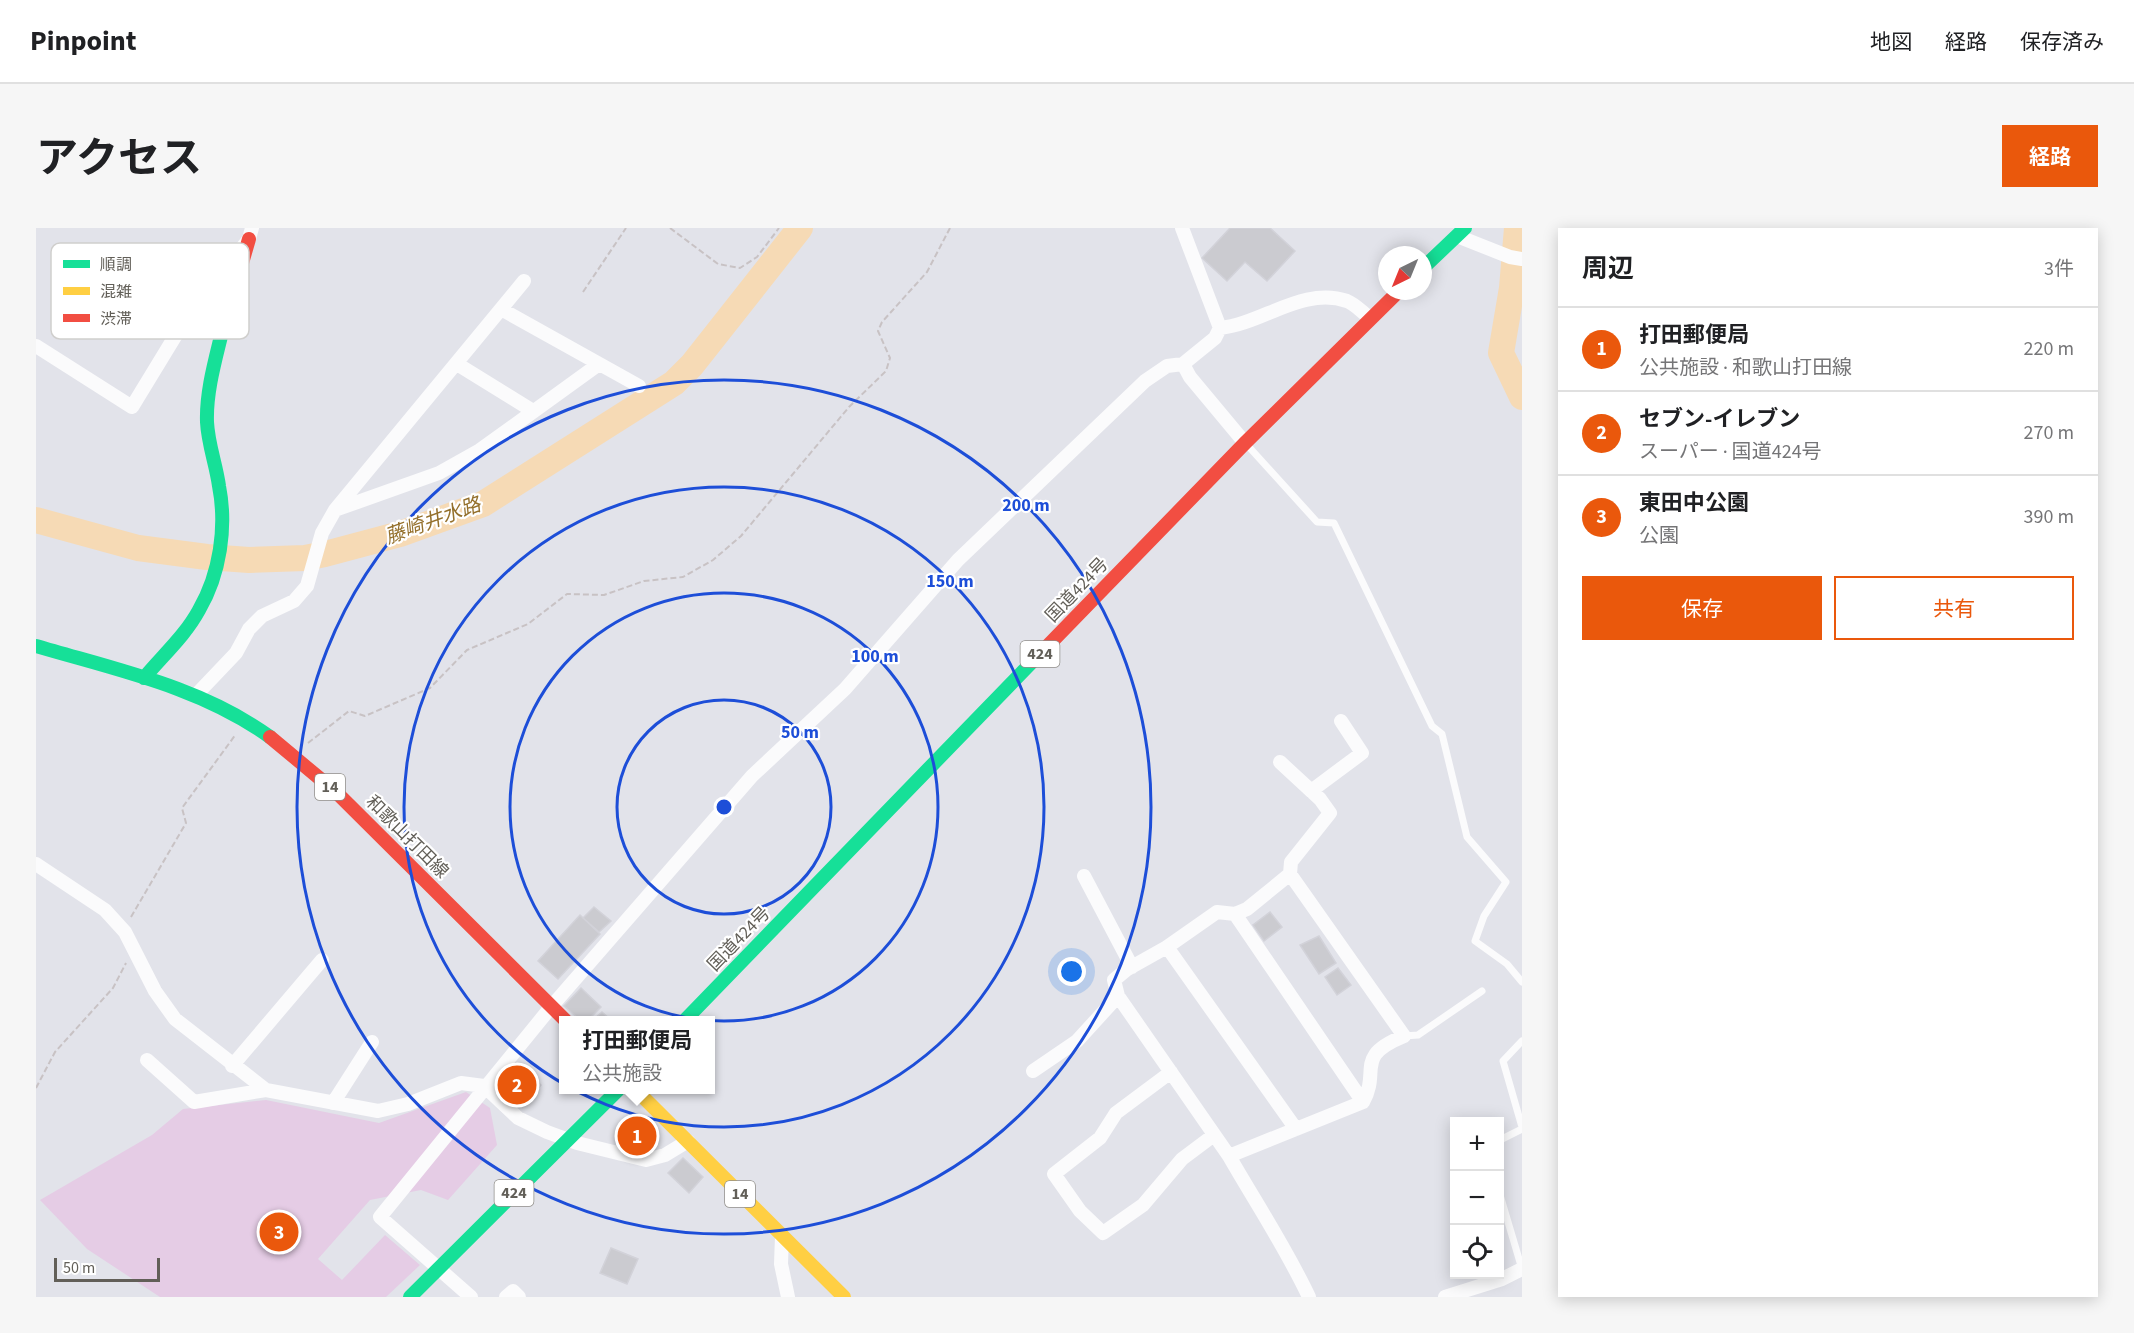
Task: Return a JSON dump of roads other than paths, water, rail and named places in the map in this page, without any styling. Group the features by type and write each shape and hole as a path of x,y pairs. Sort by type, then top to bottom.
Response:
{"main road":[{"path":"1432,259 1461,232"},
{"name":"国道424号","path":"689,1016 1245,442 1389,300"},
{"path":"144,678 199,611 217,564 222,529 221,495 207,435 207,411 223,339"},
{"name":"和歌山打田線","path":"36,646 197,694 246,719 294,754 428,882 561,1016"},
{"name":"424","path":"410,1297 613,1094"},
{"name":"14","path":"641,1094 844,1297"}],"street":[{"path":"471,1297 440,1267 380,1217 484,1086 752,776 845,689 958,560 1145,381 1167,366 1183,364 1215,338 1220,328 1182,228"},
{"path":"1461,232 1517,259"},
{"path":"197,694 236,653 249,629 262,616 294,601 307,586 322,533 335,510 524,280"},
{"path":"1220,328 1234,327 1309,299 1349,302 1370,318"},
{"path":"501,309 639,386"},
{"path":"36,346 132,407 173,339"},
{"path":"457,364 533,411"},
{"path":"335,510 439,473 480,450 599,364"},
{"path":"1183,364 1245,442"},
{"path":"1311,791 1362,753 1341,721"},
{"path":"1229,1156 1363,1102 1367,1094 1370,1063 1381,1049 1404,1036 1290,874 1291,862 1329,813 1311,791 1280,762"},
{"path":"36,864 105,910 126,932 155,991 175,1019 232,1066 266,1090"},
{"path":"1290,874 1247,909 1235,914 1217,912 1114,980 1118,996 1229,1156 1270,1228 1291,1259 1309,1297"},
{"path":"1084,876 1132,967"},
{"path":"1235,914 1363,1102"},
{"path":"1167,947 1296,1129"},
{"path":"232,1066 322,960"},
{"path":"1033,1071 1077,1041 1118,996"},
{"path":"333,1103 372,1042"},
{"path":"147,1060 194,1102 266,1090 378,1111 408,1104 460,1083 484,1086 518,1118 568,1139 646,1160 665,1155 688,1141"},
{"path":"1171,1072 1116,1113 1100,1138 1053,1174 1080,1211 1102,1233 1143,1205 1182,1159 1214,1135"},
{"path":"782,1236 780,1264 788,1297"},
{"path":"1445,1297 1502,1279 1522,1269"},
{"path":"506,1297 513,1291 519,1297"}],"lane":[{"path":"1245,442 1317,522 1334,523 1432,726 1442,734 1467,837 1506,882 1484,916 1475,941 1508,964 1522,982"},
{"path":"1404,1036 1418,1035 1482,991"},
{"path":"1504,1138 1522,1128 1503,1061 1522,1041"},
{"path":"1504,1208 1522,1269"}],"waterway":[{"name":"藤崎井水路","path":"36,520 138,548 249,560 305,558 400,534 483,504 674,383 692,365 800,228"},
{"name":"藤崎井水路","path":"1517,228 1512,288 1501,353 1522,397"}],"place":[{"name":"セブン-イレブン","path":"517,1085"},
{"name":"打田郵便局","path":"637,1136"},
{"name":"東田中公園","path":"279,1232"}]}
